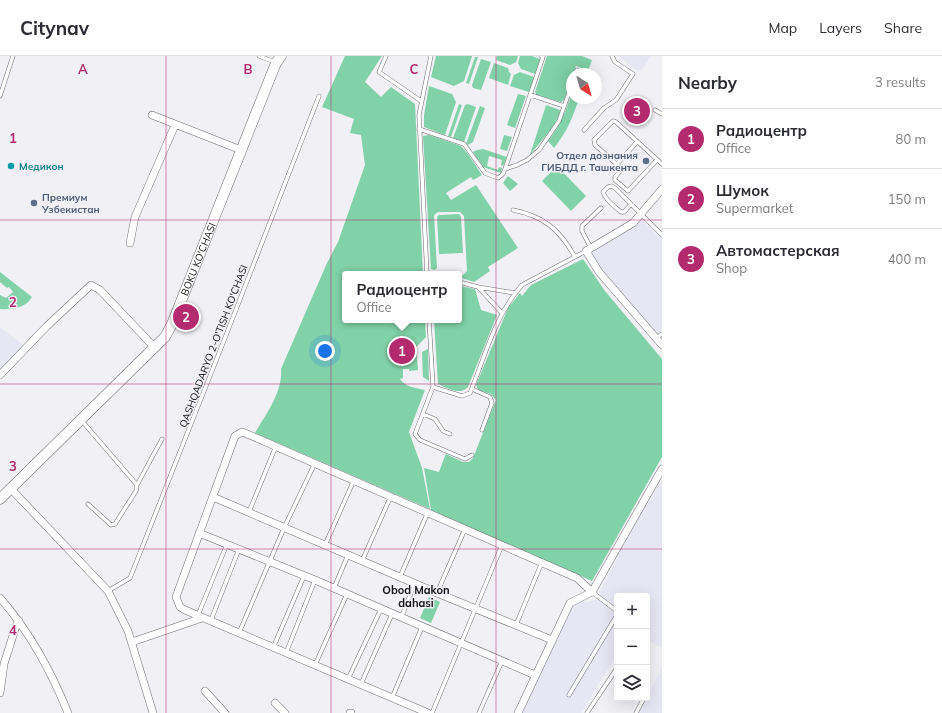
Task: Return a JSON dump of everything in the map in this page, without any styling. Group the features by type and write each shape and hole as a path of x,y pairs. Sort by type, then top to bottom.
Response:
{"street":[{"name":"BOKU KO'CHASI","path":"1,497 11,489 165,338 279,59"},
{"path":"152,115 241,150"},
{"path":"130,243 135,216 175,125"},
{"path":"662,189 633,223 589,249 599,272 659,336 662,345"},
{"path":"0,375 47,326 91,285 100,290 155,348"},
{"path":"428,713 180,607 176,597 235,436 242,432 245,433 428,512 577,578 592,592"},
{"path":"518,713 570,603 592,592 662,469"},
{"path":"11,489 108,591 132,642 153,713"},
{"path":"213,497 415,584 552,640"},
{"path":"199,533 315,580 536,676"},
{"path":"0,598 19,621 35,645 54,680 68,713"},
{"path":"132,642 200,616"},
{"path":"0,694 2,663 19,621"},
{"path":"206,691 224,713"},
{"path":"275,702 284,713"}],"lane":[{"path":"0,96 13,56"},
{"path":"259,56 279,59"},
{"path":"386,56 379,72 421,102"},
{"path":"427,271 419,115 431,56"},
{"path":"419,129 464,144 485,173 498,178 503,174 505,169 543,57 541,56"},
{"path":"584,130 604,108 616,100 633,74 614,62 612,56"},
{"path":"530,95 564,106"},
{"name":"QASHQADARYO 2-O'TISH KO'CHASI","path":"108,591 130,578 319,96"},
{"path":"505,169 527,160 539,150 559,121 566,100"},
{"path":"655,110 662,114"},
{"path":"657,160 628,191 615,180 615,177 622,169 595,145 594,140 613,121 662,164"},
{"path":"617,164 637,142"},
{"path":"631,204 624,212 621,212 608,201 603,192 612,186 641,213 662,235"},
{"path":"433,388 462,396 470,393 502,313 515,293 522,285 589,249 582,231 582,226 601,208"},
{"path":"513,210 528,213 543,221 560,234 575,257"},
{"path":"462,283 515,293"},
{"path":"478,287 502,313"},
{"path":"429,323 433,388 415,434 420,440 465,459 472,455"},
{"path":"472,389 490,397 492,403 482,430"},
{"path":"423,414 436,419 443,431 450,434"},
{"path":"81,420 137,485"},
{"path":"88,504 111,525 115,524 136,491 137,485 162,439"},
{"path":"249,512 276,446"},
{"path":"239,633 284,528 315,463"},
{"path":"325,545 354,480"},
{"path":"362,560 391,496"},
{"path":"400,577 428,512"},
{"path":"437,593 465,529"},
{"path":"200,616 227,544"},
{"path":"432,713 502,545"},
{"path":"210,621 240,549"},
{"path":"334,589 348,555"},
{"path":"516,625 542,562"},
{"path":"273,648 304,576"},
{"path":"286,653 315,580"},
{"path":"401,618 415,584"},
{"path":"592,592 614,610"},
{"path":"315,666 347,594"},
{"path":"348,679 381,609"},
{"path":"361,685 392,614"},
{"path":"569,695 614,620"},
{"path":"392,698 422,627"},
{"path":"479,713 502,661"},
{"path":"587,713 614,672"},
{"path":"636,713 642,701"}],"shaded area":[{"path":"618,56 651,56 642,70 637,70"},
{"path":"642,220 657,235 662,230 662,339 607,278 590,254"},
{"path":"0,327 23,345 0,371"},
{"path":"662,480 662,648 650,642 650,593 614,593 614,659 581,713 519,713 572,604 596,600 631,531"},
{"path":"662,667 662,713 638,713 644,701 650,701 650,692"}],"green space":[{"path":"345,56 382,56 365,82 381,97 391,87 415,104 423,271 342,271 342,323 425,323 426,337 416,347 418,370 409,371 409,369 403,369 403,378 400,379 402,382 414,388 425,390 409,432 422,468 430,509 255,433 277,394 281,378 281,369 327,263 338,242 365,165 361,135 350,133 354,119 322,107"},
{"path":"436,56 472,56 464,81 454,86 431,77"},
{"path":"497,56 518,56 516,62 510,65 496,60"},
{"path":"520,56 532,56 540,59 535,74 521,69 518,63"},
{"path":"547,56 582,56 592,60 589,68 581,68 576,66 575,68 566,68 566,94 564,100 561,102 537,95 535,92"},
{"path":"475,57 478,57 469,84 466,83"},
{"path":"481,59 491,62 481,90 473,88 472,85"},
{"path":"494,63 508,68 511,74 508,85 489,78"},
{"path":"520,72 534,77 529,92 510,86 514,75"},
{"path":"429,86 452,94 456,102 445,135 424,127 424,115"},
{"path":"518,94 526,96 515,128 507,125"},
{"path":"459,104 462,105 451,137 448,136"},
{"path":"468,104 476,107 464,142 453,138 465,105"},
{"path":"568,104 577,104 563,136 554,148 548,141 556,130"},
{"path":"546,105 560,110 561,112 553,127 530,155"},
{"path":"480,106 485,108 473,142 468,145 466,144"},
{"path":"429,135 461,146 468,154 482,175 473,180 471,177 446,193 451,200 476,185 518,248 488,267 490,271 474,282 462,278 467,271 464,216 460,212 438,212 434,215 437,268 435,270 431,269 423,136"},
{"path":"504,135 512,137 507,151 500,149"},
{"path":"483,149 507,157 503,166 501,165 502,160 489,156 487,166 498,170 499,167 502,168 501,173 483,167 473,152"},
{"path":"557,166 586,196 571,211 542,181"},
{"path":"508,176 518,184 510,191 503,183"},
{"path":"459,214 461,217 463,253 439,254 437,217 439,215"},
{"path":"583,259 605,291 662,359 662,457 592,581 431,510 424,468 439,472 446,454 463,462 469,462 473,458 496,400 491,394 478,390 476,385 508,308 520,293 522,296 531,285"},
{"path":"0,272 32,297 26,304 18,308 0,309 0,295 6,298 13,292 9,287 7,288 0,282"},
{"path":"462,287 475,289 481,310 497,315 468,387 465,390 457,391 438,384 434,323 462,323"},
{"path":"428,349 429,381 423,377 422,352"},
{"path":"429,597 440,602 431,623 420,618"}],"place":[{"name":"Автомастерская","path":"637,111"},
{"name":"Отдел дознания ГИБДД г. Ташкента","path":"646,161"},
{"name":"Медикон","path":"11,166"},
{"name":"Премиум Узбекистан","path":"34,203"},
{"name":"Шумок","path":"186,317"},
{"name":"Радиоцентр","path":"402,351"}],"district":[{"name":"Obod Makon dahasi","path":"416,596"}]}
